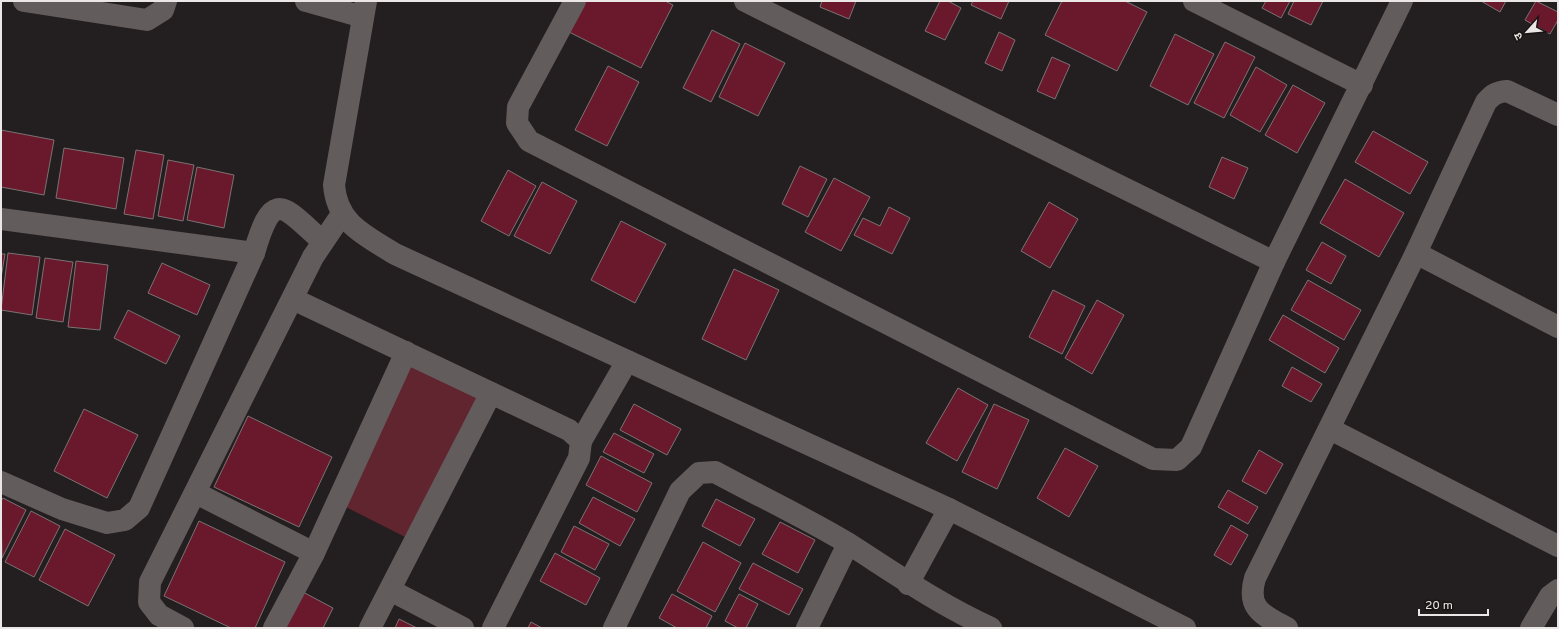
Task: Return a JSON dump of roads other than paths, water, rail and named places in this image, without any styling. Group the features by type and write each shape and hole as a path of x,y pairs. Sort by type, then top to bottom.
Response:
{"street":[{"path":"24,1 147,20 163,10 166,1"},
{"path":"306,1 365,9 334,185 336,200 342,214 357,229 395,254 949,509 1185,628"},
{"path":"576,1 518,107 517,123 529,141 1153,459 1177,460 1191,447 1274,262 1402,1"},
{"path":"745,1 1274,262"},
{"path":"1194,1 1362,85"},
{"path":"1288,628 1259,612 1253,602 1251,591 1254,578 1330,429 1416,252 1486,102 1498,91 1507,91 1558,115"},
{"path":"1,482 62,509 107,523 125,520 139,508 254,253 262,224 270,212 278,208 287,210 322,242"},
{"path":"183,628 159,615 149,602 150,582 322,242 342,214"},
{"path":"1,220 254,253"},
{"path":"1416,252 1558,327"},
{"path":"293,298 569,430 581,440"},
{"path":"274,628 314,553 406,352"},
{"path":"493,628 579,458 581,440 627,361"},
{"path":"370,628 491,393"},
{"path":"1330,429 1558,546"},
{"path":"614,628 680,491 699,473 715,472 848,544 963,622 991,628"},
{"path":"196,493 314,553"},
{"path":"908,584 949,509"},
{"path":"807,628 848,544"},
{"path":"390,590 463,628"},
{"path":"1531,628 1550,596 1558,590"}]}
